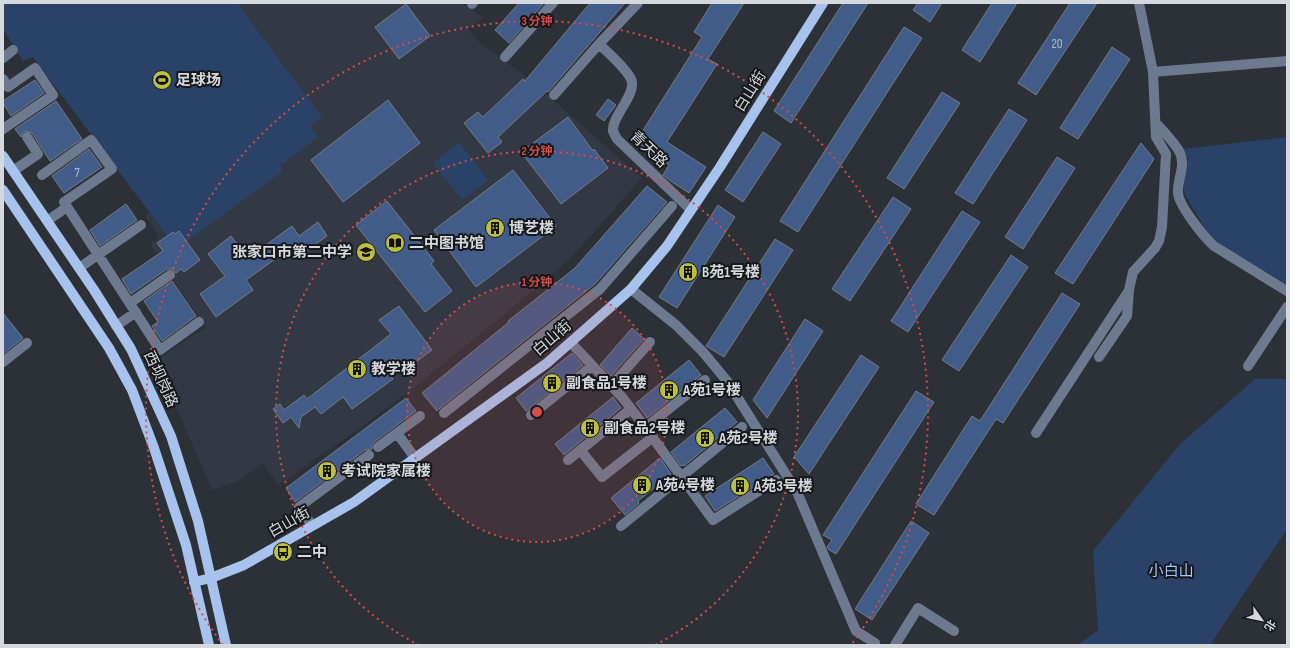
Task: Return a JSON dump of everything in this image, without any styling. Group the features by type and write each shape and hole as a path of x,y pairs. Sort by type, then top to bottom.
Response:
{"main road":[{"name":"白山街","path":"194,582 212,578 244,565 354,502 547,363 631,289 667,246 720,167 823,3"},
{"name":"西坝岗路","path":"3,156 79,268 130,349 171,436 198,521 226,645"},
{"name":"西坝岗路","path":"3,190 86,312 109,348 132,390 154,448 186,544 209,645"},
{"path":"86,312 101,302"}],"street":[{"path":"505,57 553,3"},
{"path":"554,95 638,3"},
{"path":"1099,357 1127,316 1129,290 1133,272 1155,248 1159,241 1162,227 1166,154 1156,138 1153,72 1139,3"},
{"name":"青天路","path":"599,44 631,78 631,91 613,130 617,139 691,210"},
{"path":"3,58 13,50"},
{"path":"1153,72 1287,61"},
{"path":"3,79 8,86 35,68 53,96 3,129"},
{"path":"1155,122 1180,152 1182,161 1178,193 1183,205 1206,238 1214,246 1287,292"},
{"path":"13,171 38,154 27,137"},
{"path":"42,175 91,140 112,169 64,202 160,350 199,322"},
{"path":"444,413 600,289 672,206"},
{"path":"47,221 67,207"},
{"path":"79,268 141,225"},
{"path":"130,303 170,275"},
{"path":"631,289 676,325 703,352 727,381 797,492 856,630 875,643 874,645"},
{"path":"1036,433 1129,290"},
{"path":"1248,366 1287,307"},
{"path":"116,326 136,312"},
{"path":"570,342 611,386 646,427 713,520 776,480"},
{"path":"611,386 650,342"},
{"path":"3,362 26,343"},
{"path":"532,415 592,366"},
{"path":"646,427 705,380"},
{"path":"568,460 631,409"},
{"path":"378,447 420,416"},
{"path":"622,526 742,427"},
{"path":"397,433 415,458"},
{"path":"580,451 602,477 653,437"},
{"path":"312,525 299,507 369,455"},
{"path":"895,645 918,608 954,631"}],"shaded area":[{"name":"张家口市第二中学","path":"3,3 462,3 484,18 468,29 479,42 528,78 642,178 569,260 416,386 360,428 278,485 263,463 237,482 212,490 176,407 153,362 205,328 150,244 159,238 146,216 150,212 33,57 23,61 3,29"}],"green space":[{"path":"3,3 237,3 322,117 310,126 318,137 280,166 283,171 187,241 179,231 175,234 173,232 167,236 33,57 23,61 3,29"},
{"path":"1287,137 1287,284 1223,247 1207,231 1185,195 1183,180 1188,159 1183,149"},
{"path":"459,142 488,180 462,200 433,163"},
{"name":"小白山","path":"1255,379 1287,379 1287,529 1210,645 1078,645 1098,630 1093,551 1180,444"}],"building":[{"path":"519,3 544,3 509,43 495,30"},
{"path":"590,3 625,3 548,92 547,91 498,137 502,142 488,153 464,123 478,112 483,117 523,79 525,81"},
{"path":"712,3 744,3 708,59 717,64 667,142 706,167 689,193 663,175 669,165 635,143 702,37 694,32"},
{"path":"843,3 868,3 791,123 774,111"},
{"path":"918,3 942,3 930,22 913,10"},
{"path":"992,3 1017,3 980,62 962,50"},
{"path":"1070,3 1097,3 1036,95 1018,83"},
{"path":"406,4 430,36 399,59 375,27"},
{"path":"904,27 922,38 798,232 780,221"},
{"path":"1112,47 1130,59 1078,139 1060,128"},
{"path":"35,80 44,93 11,116 3,101"},
{"path":"942,92 960,103 904,189 887,178"},
{"path":"608,99 616,105 604,121 596,115"},
{"path":"388,100 420,143 343,202 311,160"},
{"path":"56,101 82,139 50,161 32,133 26,131 23,132 21,137 15,129"},
{"path":"1009,109 1027,120 973,204 955,193"},
{"path":"568,117 593,151 594,149 608,168 561,204 521,152"},
{"path":"763,132 781,144 743,202 725,190"},
{"path":"1141,143 1154,159 1073,284 1055,273"},
{"path":"89,149 102,167 64,193 52,176"},
{"path":"1057,157 1075,168 1023,249 1005,237"},
{"name":"博艺楼","path":"513,170 556,226 476,287 434,230"},
{"path":"647,186 667,202 595,284 437,411 422,393 509,322 508,321 575,268"},
{"path":"893,197 911,209 850,301 832,289"},
{"name":"二中图书馆","path":"387,201 434,261 431,264 452,291 425,312 356,225"},
{"path":"126,204 137,220 100,246 90,230"},
{"name":"B苑1号楼","path":"718,205 735,217 677,308 659,297"},
{"path":"962,211 980,222 908,332 891,321"},
{"path":"318,222 327,236 303,253 296,244 246,280 253,290 216,317 200,294 225,276 208,254 231,236 248,258 292,226 299,236"},
{"path":"179,231 200,260 184,272 181,269 176,273 172,269 167,269 131,294 122,279 163,251 157,243 173,232 175,234"},
{"path":"775,239 793,250 724,357 706,346"},
{"path":"1011,255 1028,267 959,371 942,360"},
{"path":"172,281 196,316 162,341 152,326 158,322 144,301"},
{"path":"1062,293 1080,304 1003,423 996,419 934,515 916,504 972,416 980,421"},
{"path":"399,306 432,350 404,371 394,358 383,366 393,379 352,409 343,397 321,414 315,407 301,417 299,428 291,417 283,423 273,409 280,404 284,410 304,395 307,399 391,334 379,320"},
{"path":"3,313 23,338 3,354"},
{"path":"805,319 823,331 767,418 753,400"},
{"path":"632,328 644,339 611,376 600,365"},
{"name":"副食品1号楼","path":"572,353 583,365 526,411 516,398"},
{"path":"861,355 879,367 809,474 794,457"},
{"name":"A苑1号楼","path":"689,360 701,375 647,418 636,403"},
{"path":"916,391 934,402 836,554 827,547 832,540 823,535"},
{"name":"副食品2号楼","path":"613,397 621,408 564,455 555,444"},
{"path":"406,398 416,411 374,442 372,449 365,450 295,502 286,488"},
{"name":"A苑2号楼","path":"725,408 737,422 684,466 681,466 671,452"},
{"name":"A苑4号楼","path":"660,458 671,474 638,501 639,503 625,515 611,498"},
{"name":"A苑3号楼","path":"763,458 774,474 715,511 705,496"},
{"path":"911,521 929,533 872,620 855,609"}],"place":[{"name":"足球场","path":"162,80"},
{"name":"博艺楼","path":"495,228"},
{"name":"二中图书馆","path":"395,243"},
{"name":"张家口市第二中学","path":"366,252"},
{"name":"B苑1号楼","path":"688,272"},
{"name":"教学楼","path":"357,369"},
{"name":"副食品1号楼","path":"552,383"},
{"name":"A苑1号楼","path":"669,390"},
{"name":"副食品2号楼","path":"590,428"},
{"name":"A苑2号楼","path":"705,438"},
{"name":"考试院家属楼","path":"327,471"},
{"name":"A苑4号楼","path":"642,485"},
{"name":"A苑3号楼","path":"740,486"},
{"name":"二中","path":"283,552"}]}
